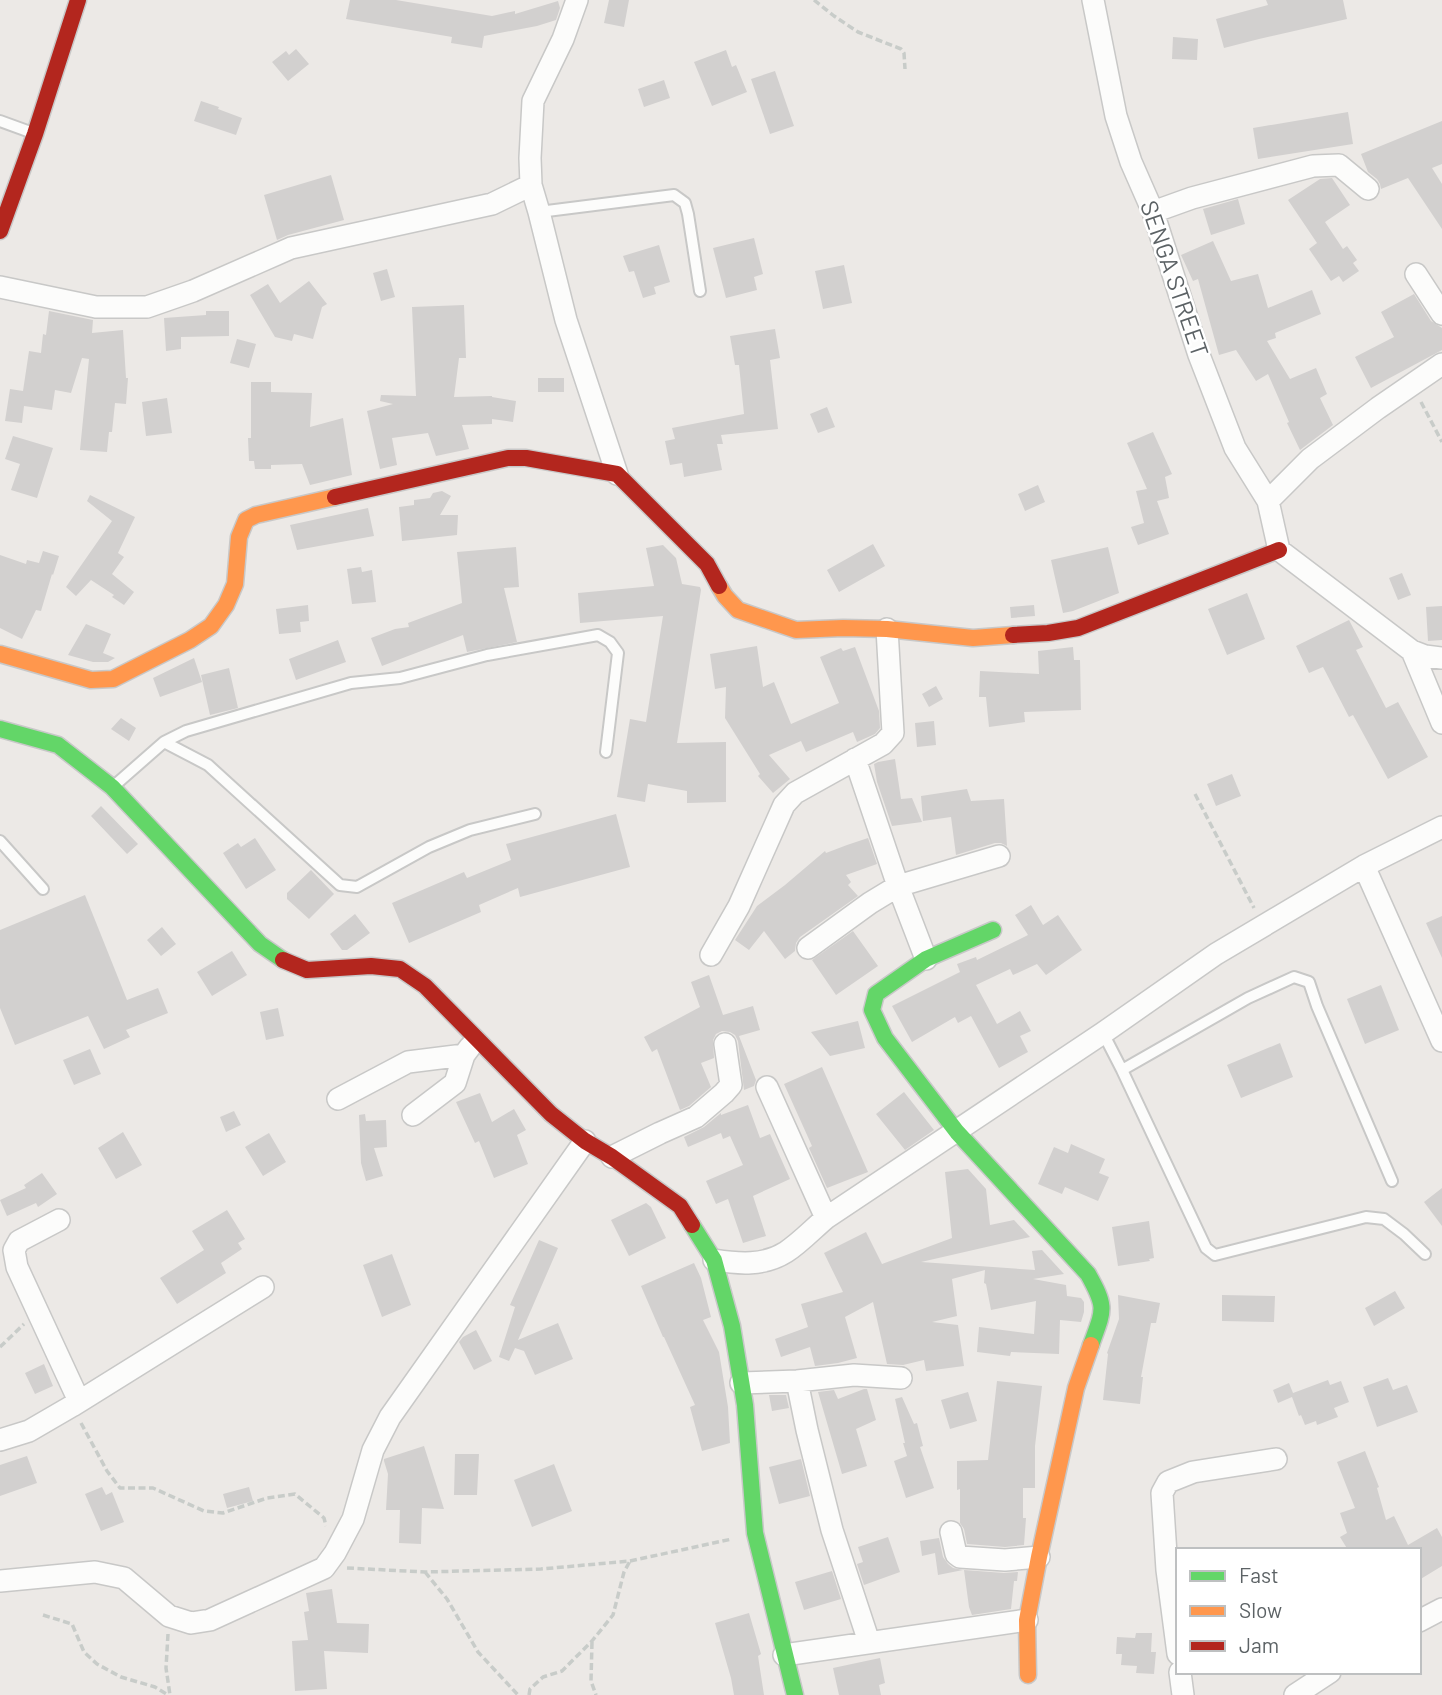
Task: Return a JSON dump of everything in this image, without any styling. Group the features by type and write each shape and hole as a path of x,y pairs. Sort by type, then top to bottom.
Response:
{"street":[{"path":"0,231 35,134 78,0"},
{"path":"576,0 563,38 533,101 530,158 531,185 566,320 617,474 707,564 725,596 738,610 796,630 887,629 973,638 1048,633 1078,628 1279,550 1412,651 1442,658"},
{"name":"SENGA STREET","path":"1093,0 1116,116 1153,212 1199,355 1235,448 1268,501 1279,550"},
{"path":"1153,212 1192,198 1313,166 1339,165 1368,189"},
{"path":"0,287 96,307 147,307 193,291 291,248 492,204 531,185"},
{"path":"1416,274 1442,314"},
{"path":"1268,501 1310,459 1442,364"},
{"path":"0,654 91,680 113,679 190,640 211,626 226,605 235,584 239,537 246,520 256,515 508,458 526,458 617,474"},
{"path":"711,955 739,906 785,805 795,793 883,744 893,733 887,629"},
{"path":"1412,651 1442,723"},
{"path":"0,729 58,745 112,787 260,944 283,960 307,970 371,966 400,969 425,986 470,1047 585,1142 612,1157 680,1206 714,1259 732,1326 745,1405 755,1533 795,1695"},
{"path":"855,759 926,959"},
{"path":"714,1259 740,1264 762,1261 785,1252 826,1219 1216,954 1364,866 1442,827"},
{"path":"808,948 898,886 999,856"},
{"path":"1364,866 1442,1041"},
{"path":"993,930 926,959 876,994 872,1010 885,1038 957,1132 1088,1274 1101,1297 1101,1314 1076,1388 1039,1556 1027,1620 1028,1675"},
{"path":"612,1157 696,1117 724,1093 731,1085 725,1044"},
{"path":"338,1099 408,1062 470,1047"},
{"path":"413,1115 455,1083 470,1047"},
{"path":"767,1087 826,1219"},
{"path":"0,1581 95,1572 124,1578 169,1616 191,1623 210,1620 329,1560 353,1519 373,1450 390,1417 585,1142"},
{"path":"59,1220 19,1241 14,1250 17,1268 76,1404"},
{"path":"0,1440 29,1431 76,1404 263,1287"},
{"path":"741,1383 854,1375 901,1378"},
{"path":"797,1381 832,1530 869,1642"},
{"path":"1176,1639 1167,1570 1163,1493 1168,1482 1193,1472 1276,1459"},
{"path":"951,1532 956,1554 960,1558 1005,1560 1039,1556"},
{"path":"1421,1620 1442,1609"},
{"path":"784,1655 1027,1620"},
{"path":"1180,1674 1183,1695"},
{"path":"1296,1695 1327,1674"}],"lane":[{"path":"0,121 35,134"},
{"path":"539,212 674,195 685,203 688,214 700,291"},
{"path":"112,787 164,742 186,731 351,683 400,678 487,655 598,635 610,642 618,653 606,752"},
{"path":"164,742 208,765 340,886 357,887 429,847 470,830 536,814"},
{"path":"0,841 43,889"},
{"path":"1122,1070 1248,998 1294,977 1309,982 1392,1181"},
{"path":"1103,1033 1206,1248 1215,1255 1366,1217 1384,1219 1425,1254"}],"path":[{"path":"814,0 858,32 901,49 904,53 905,69"},
{"path":"1412,385 1442,442"},
{"path":"1195,794 1263,926"},
{"path":"0,1347 37,1311"},
{"path":"76,1404 107,1471 120,1488 153,1488 204,1511 223,1513 267,1498 295,1494 324,1518 329,1560 425,1572 541,1569 630,1561 755,1533"},
{"path":"529,1695 530,1689 543,1677 562,1671 613,1615 624,1572 630,1561"},
{"path":"425,1572 447,1599 478,1652 518,1695"},
{"path":"43,1615 72,1624 84,1652 97,1664 121,1677 155,1687 169,1695"},
{"path":"169,1616 166,1668 169,1695"},
{"path":"592,1641 592,1681 596,1695"}],"building":[{"path":"350,0 396,0 492,16 515,11 515,14 558,1 560,8 556,20 484,36 482,48 451,43 452,37 346,19"},
{"path":"609,0 629,0 624,27 604,23"},
{"path":"1266,0 1343,0 1347,19 1224,48 1216,19 1268,5"},
{"path":"1173,37 1198,39 1197,60 1172,59"},
{"path":"296,49 309,64 288,81 272,62 286,51 289,55"},
{"path":"726,50 732,67 736,65 747,92 712,106 694,62"},
{"path":"775,71 794,126 770,134 751,79"},
{"path":"664,80 670,98 644,107 638,89"},
{"path":"201,101 242,118 236,135 194,121"},
{"path":"1348,112 1353,144 1258,159 1253,128"},
{"path":"1442,121 1442,164 1432,168 1442,184 1442,229 1408,178 1381,189 1377,179 1368,172 1361,154"},
{"path":"331,175 344,220 277,240 264,195"},
{"path":"1332,178 1350,205 1325,222 1343,249 1347,246 1357,260 1353,263 1359,271 1343,282 1339,276 1331,281 1309,249 1317,243 1288,200 1320,179"},
{"path":"1238,199 1245,224 1211,235 1203,209"},
{"path":"754,238 763,274 754,277 757,290 726,298 713,248"},
{"path":"1213,241 1231,281 1258,274 1268,308 1312,290 1321,314 1275,333 1276,338 1267,341 1290,379 1316,368 1327,394 1320,398 1333,425 1300,450 1268,374 1256,381 1236,350 1219,355 1198,279 1193,281 1181,255"},
{"path":"659,245 670,282 654,287 656,294 643,298 634,271 629,272 623,256"},
{"path":"844,265 852,303 823,309 815,271"},
{"path":"387,269 395,297 381,301 373,273"},
{"path":"309,281 327,304 322,307 313,339 294,334 292,341 275,337 250,295 268,284 280,303"},
{"path":"1414,294 1431,321 1442,328 1442,350 1371,388 1355,357 1394,337 1381,312"},
{"path":"464,305 466,358 459,358 454,397 492,396 516,401 513,422 492,419 492,424 462,425 469,449 436,456 428,433 392,438 397,465 380,469 367,411 393,404 380,401 381,395 416,396 412,307"},
{"path":"49,311 93,320 92,333 123,330 128,378 126,404 115,403 107,452 80,450 89,359 82,358 71,393 55,390 52,410 24,406 22,423 5,421 10,389 23,391 29,351 41,353"},
{"path":"206,311 229,311 229,336 181,337 181,349 166,351 164,318 206,315"},
{"path":"775,329 780,358 770,360 778,429 721,435 723,444 717,444 722,470 684,477 682,463 670,465 665,441 675,439 672,428 744,414 739,365 735,365 730,336"},
{"path":"237,339 256,344 249,368 230,363"},
{"path":"538,378 564,378 564,392 538,392"},
{"path":"251,382 271,382 271,392 312,393 310,427 343,418 352,475 310,485 302,464 271,465 271,469 255,469 254,461 249,461"},
{"path":"167,398 172,433 146,436 142,402"},
{"path":"827,407 835,427 818,433 810,414"},
{"path":"1153,432 1172,474 1165,477 1169,498 1157,501 1169,534 1138,545 1131,527 1144,523 1136,491 1147,489 1127,443"},
{"path":"13,436 53,448 37,498 11,490 20,464 5,459"},
{"path":"1038,485 1045,502 1025,511 1018,494"},
{"path":"442,491 451,496 440,515 458,515 457,535 402,541 399,507 414,505 414,500 430,498 433,493"},
{"path":"90,495 135,517 118,553 124,557 112,574 134,592 124,605 91,580 76,596 66,587 112,521 87,501"},
{"path":"368,508 374,536 297,550 290,525"},
{"path":"873,544 885,566 839,592 827,570"},
{"path":"663,545 676,558 682,584 700,587 701,590 677,743 726,742 726,802 687,803 687,791 648,784 645,802 617,797 630,719 646,722 663,616 580,623 578,593 654,586 646,548"},
{"path":"516,547 519,587 504,588 517,642 467,652 463,635 382,666 371,638 409,627 408,623 462,603 457,552"},
{"path":"1108,547 1119,593 1063,613 1051,560"},
{"path":"43,551 59,556 41,611 36,610 22,639 0,628 0,555 26,564 27,560 39,563"},
{"path":"361,567 362,572 372,570 376,602 352,604 347,569"},
{"path":"1402,573 1411,595 1398,600 1389,578"},
{"path":"1247,593 1265,639 1227,655 1208,609"},
{"path":"308,605 309,621 300,622 301,632 279,634 276,609"},
{"path":"1034,605 1035,616 1011,618 1010,607"},
{"path":"1442,606 1442,640 1428,641 1426,607"},
{"path":"1349,620 1363,647 1356,650 1386,708 1398,702 1428,757 1388,779 1353,715 1349,717 1323,667 1309,673 1296,646"},
{"path":"86,624 111,634 103,653 115,658 108,662 93,662 68,655"},
{"path":"338,640 346,662 296,680 289,659"},
{"path":"757,646 763,687 774,682 791,724 839,703 820,657 841,648 843,651 855,647 879,711 880,728 875,734 857,742 853,732 806,752 801,741 769,755 790,779 773,793 758,776 760,774 725,718 726,687 715,689 710,654"},
{"path":"1073,647 1074,660 1080,660 1081,710 1024,712 1025,722 989,727 986,697 979,697 980,671 1039,674 1038,651"},
{"path":"194,658 202,682 160,697 153,678"},
{"path":"229,668 238,708 210,715 201,675"},
{"path":"936,686 943,699 929,707 922,694"},
{"path":"121,718 136,728 129,741 111,729"},
{"path":"934,721 936,745 917,747 915,723"},
{"path":"895,759 901,799 912,798 922,822 892,826 877,782 874,764"},
{"path":"1232,774 1241,796 1216,806 1207,784"},
{"path":"967,789 971,801 1004,799 1007,846 995,843 956,855 951,817 923,821 921,796"},
{"path":"101,806 138,844 127,854 91,816"},
{"path":"616,814 630,867 520,897 518,888 479,905 481,912 409,943 392,903 464,872 467,878 511,860 506,844"},
{"path":"255,838 276,870 246,889 223,853 238,843 241,847"},
{"path":"868,838 877,864 846,875 851,882 848,885 858,896 800,937 795,951 785,959 764,931 749,950 735,940 757,906 825,851 826,853"},
{"path":"311,870 334,894 309,919 287,899 287,893"},
{"path":"85,895 127,1000 158,988 168,1013 126,1030 130,1037 104,1049 88,1016 15,1045 0,1008 0,930"},
{"path":"1031,905 1043,925 1058,915 1082,950 1046,975 1037,964 1013,975 1010,969 976,985 997,1024 1020,1011 1031,1031 1020,1036 1028,1052 999,1068 971,1016 958,1023 955,1017 912,1042 892,1006 960,972 957,964 976,957 977,960 1028,935 1015,915"},
{"path":"355,914 370,933 347,950 342,950 330,934"},
{"path":"1442,916 1442,958 1426,923"},
{"path":"162,927 176,944 161,956 147,940"},
{"path":"853,931 878,966 836,995 812,960"},
{"path":"232,951 247,975 212,996 197,972"},
{"path":"709,975 723,1015 753,1006 760,1030 739,1036 756,1080 754,1086 744,1090 738,1041 735,1035 722,1031 716,1034 713,1040 714,1058 701,1063 711,1087 689,1106 680,1110 657,1049 652,1052 644,1037 700,1007 691,982"},
{"path":"1381,985 1399,1030 1365,1044 1347,999"},
{"path":"278,1008 284,1036 266,1040 260,1012"},
{"path":"858,1021 865,1048 830,1056 811,1032"},
{"path":"1280,1043 1293,1077 1241,1098 1227,1065"},
{"path":"90,1049 101,1074 74,1085 63,1060"},
{"path":"822,1067 868,1172 827,1188 809,1148 812,1146 784,1084"},
{"path":"904,1092 934,1130 905,1150 876,1114"},
{"path":"480,1093 492,1122 514,1109 526,1130 517,1135 528,1164 494,1178 479,1141 475,1143 456,1102"},
{"path":"748,1105 760,1138 770,1134 790,1179 753,1196 766,1236 743,1243 728,1199 716,1204 706,1181 743,1165 730,1136 723,1139 721,1133 688,1147 684,1137 704,1127 721,1113"},
{"path":"234,1111 241,1125 226,1132 220,1117"},
{"path":"365,1114 366,1121 386,1120 387,1147 374,1148 383,1176 366,1181 361,1163 359,1115"},
{"path":"123,1132 142,1165 116,1179 98,1148"},
{"path":"269,1133 286,1162 263,1176 245,1147"},
{"path":"1071,1144 1105,1159 1099,1173 1109,1177 1098,1201 1065,1187 1062,1194 1038,1184 1054,1147 1068,1153"},
{"path":"968,1169 986,1189 990,1225 1014,1220 1030,1237 921,1262 1035,1270 1032,1251 1042,1250 1064,1274 1033,1279 1066,1285 1067,1296 1081,1298 1084,1302 1081,1322 1060,1320 1059,1354 1011,1352 1010,1356 977,1352 979,1327 1034,1334 1036,1301 991,1310 984,1283 985,1270 952,1279 957,1316 932,1322 958,1325 964,1366 926,1371 924,1360 903,1365 887,1364 873,1302 845,1317 857,1358 815,1366 810,1347 781,1357 775,1339 808,1327 801,1304 843,1292 824,1253 866,1232 882,1264 952,1238 945,1172"},
{"path":"42,1173 57,1194 38,1207 36,1203 7,1216 0,1200 26,1188 24,1185"},
{"path":"1442,1188 1442,1226 1424,1202"},
{"path":"646,1203 651,1207 666,1238 629,1256 611,1220"},
{"path":"227,1210 245,1239 238,1243 242,1249 221,1263 226,1273 177,1304 160,1278 204,1250 192,1231"},
{"path":"1149,1221 1154,1258 1118,1266 1112,1227"},
{"path":"539,1240 558,1248 518,1340 558,1323 573,1359 535,1375 524,1351 515,1348 509,1361 499,1357 515,1307 510,1305"},
{"path":"392,1254 411,1305 382,1317 363,1265"},
{"path":"694,1263 701,1278 711,1317 703,1320 719,1352 728,1407 730,1443 702,1451 690,1407 695,1405 641,1286"},
{"path":"1395,1291 1405,1308 1374,1326 1365,1308"},
{"path":"1118,1295 1160,1303 1156,1323 1151,1323 1141,1377 1140,1404 1103,1400 1107,1353 1119,1319"},
{"path":"1222,1295 1275,1296 1274,1322 1222,1321"},
{"path":"476,1330 492,1361 474,1370 459,1342"},
{"path":"44,1364 53,1386 35,1394 25,1373"},
{"path":"1388,1378 1393,1390 1407,1385 1418,1412 1377,1427 1363,1387"},
{"path":"1328,1380 1330,1385 1341,1381 1349,1402 1334,1408 1338,1417 1317,1425 1316,1421 1305,1425 1292,1397 1278,1403 1273,1390 1289,1383 1293,1393"},
{"path":"997,1381 1042,1386 1035,1446 1035,1488 1023,1488 1023,1518 1026,1518 1024,1545 1005,1547 967,1544 960,1523 957,1461 988,1460"},
{"path":"867,1389 876,1420 856,1429 867,1466 842,1474 818,1392 834,1390 838,1399"},
{"path":"968,1392 977,1421 950,1429 941,1400"},
{"path":"769,1395 786,1395 789,1408 772,1411"},
{"path":"902,1397 914,1424 917,1423 923,1446 920,1447 934,1488 906,1498 894,1461 907,1456 895,1399"},
{"path":"424,1446 444,1509 422,1508 421,1544 399,1543 400,1510 386,1510 388,1474 384,1459"},
{"path":"1365,1451 1379,1487 1377,1488 1386,1520 1394,1516 1408,1545 1437,1528 1442,1537 1442,1566 1421,1579 1421,1548 1347,1548 1340,1537 1347,1533 1340,1513 1355,1508 1337,1462"},
{"path":"455,1454 479,1454 477,1495 454,1495"},
{"path":"27,1456 37,1483 0,1496 0,1465"},
{"path":"801,1459 810,1496 779,1504 769,1467"},
{"path":"554,1464 572,1511 532,1527 514,1480"},
{"path":"102,1487 106,1495 112,1492 124,1522 101,1531 85,1494"},
{"path":"249,1487 253,1501 227,1508 223,1494"},
{"path":"888,1537 900,1572 864,1585 857,1564 863,1562 858,1547"},
{"path":"939,1538 943,1557 948,1564 963,1570 938,1575 935,1553 922,1556 920,1541"},
{"path":"964,1570 1018,1572 1017,1581 1014,1581 1011,1609 972,1615"},
{"path":"832,1571 841,1599 804,1610 795,1582"},
{"path":"332,1589 337,1623 369,1624 368,1653 324,1651 327,1689 295,1691 292,1641 308,1640 304,1612 309,1611 306,1593"},
{"path":"749,1613 761,1654 758,1656 764,1695 734,1695 715,1623"},
{"path":"1136,1633 1152,1633 1151,1652 1156,1652 1154,1674 1136,1673 1137,1666 1121,1665 1122,1654 1116,1654 1117,1637 1135,1638"},
{"path":"880,1658 885,1683 879,1685 881,1695 839,1695 833,1668"}],"traffic: fast":[{"path":"0,729 58,745 112,787 260,944 283,960"},
{"path":"993,930 926,959 876,994 872,1010 885,1038 957,1132 1088,1274 1102,1309 1091,1345"},
{"path":"692,1225 714,1260 732,1326 745,1405 755,1533 795,1695"}],"traffic: slow":[{"path":"0,654 91,680 113,679 190,640 211,626 226,605 235,584 239,537 246,520 256,515 335,497"},
{"path":"719,586 738,610 796,630 887,629 973,638 1013,635"},
{"path":"1028,1675 1027,1620 1039,1557 1076,1388 1091,1345"}],"traffic: jam":[{"path":"0,231 35,134 78,0"},
{"path":"335,497 508,458 526,458 617,474 707,564 719,586"},
{"path":"1013,635 1078,628 1279,550"},
{"path":"283,960 307,970 371,966 400,969 425,986 551,1114 585,1141 680,1206 692,1225"}]}
